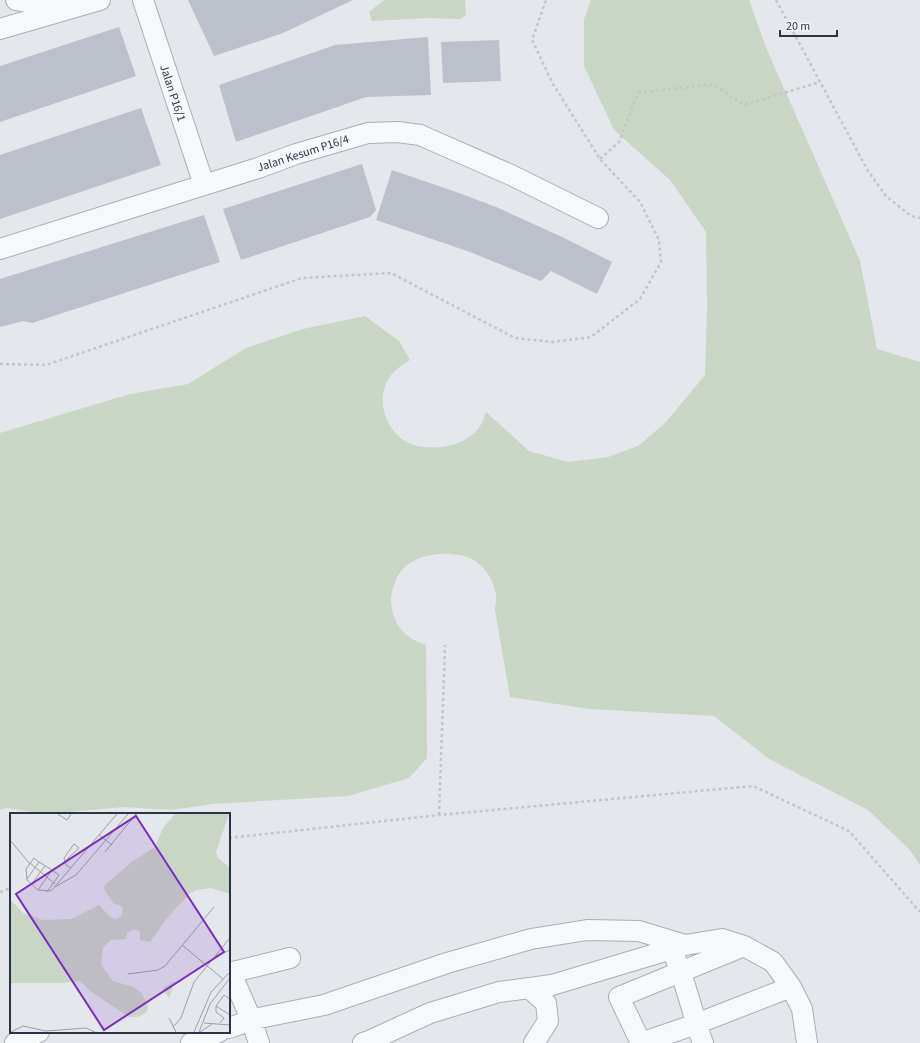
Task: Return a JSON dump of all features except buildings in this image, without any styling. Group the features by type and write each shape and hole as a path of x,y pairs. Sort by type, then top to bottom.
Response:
{"street":[{"path":"16,0 73,8"},
{"path":"0,29 100,0"},
{"name":"Jalan P16/1","path":"143,0 204,185"},
{"name":"Jalan Kesum P16/4","path":"0,248 258,168 296,154 368,133 398,132 420,135 511,175 598,218"},
{"path":"230,1028 251,1019 324,1005 447,963 531,939 587,930 639,931 679,947"},
{"path":"362,1043 370,1041 430,1013 498,992 552,985 679,947 722,939 744,946 773,962 791,987 802,1009 802,1041"},
{"path":"744,946 619,997 641,1043 696,1024 791,987"},
{"path":"679,947 681,972 703,1043"},
{"path":"259,1043 251,1019 230,973 290,958"},
{"path":"530,988 546,1003 548,1021 534,1043"},
{"path":"15,1043 37,1033"},
{"path":"191,1043 216,1033"}],"path":[{"path":"0,364 46,365 302,278 391,273 515,338 553,342 591,338 640,299 661,262 660,240 640,202 600,159 553,84 532,40 546,0"},
{"path":"776,0 868,171 886,196 911,216 920,218"},
{"path":"600,159 619,142 638,93 713,84 744,105 820,82"},
{"path":"439,815 445,645"},
{"path":"230,838 439,815 753,786 849,831 920,912"},
{"path":"0,892 10,888"}],"green space":[{"path":"384,0 465,0 466,15 460,19 427,18 372,21 369,12"},
{"path":"591,0 749,0 767,50 860,261 877,349 920,362 920,865 909,849 868,810 769,759 714,716 589,709 510,697 495,610 495,590 489,575 474,560 449,554 422,557 407,565 398,576 392,592 392,609 394,618 399,626 412,639 426,645 427,758 409,778 348,796 213,804 171,810 124,807 58,813 40,813 6,808 0,810 0,433 130,394 188,384 246,348 303,329 365,316 399,341 410,360 396,370 389,378 383,394 383,403 387,420 396,434 410,444 419,446 448,446 465,440 477,430 486,412 529,451 568,462 608,457 638,446 665,423 705,375 707,306 706,232 670,180 614,130 584,66 584,19"}]}
